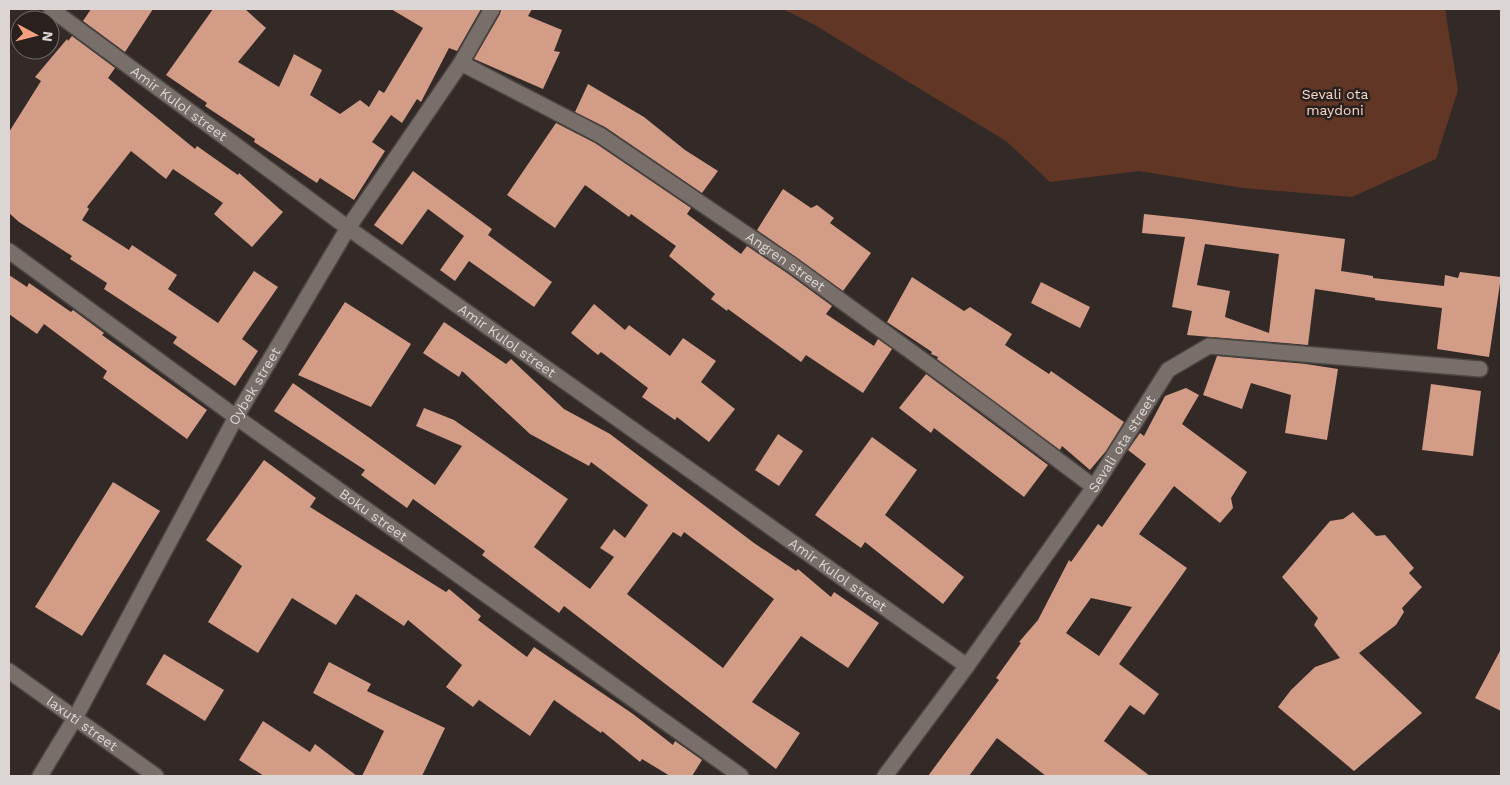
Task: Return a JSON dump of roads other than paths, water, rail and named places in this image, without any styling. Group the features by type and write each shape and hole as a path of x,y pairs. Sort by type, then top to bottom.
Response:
{"street":[{"name":"Amir Kulol street","path":"51,9 348,228 967,666"},
{"name":"Oybek street","path":"40,776 75,718 236,417 348,228 461,62 492,9"},
{"name":"Angren street","path":"461,62 600,135 792,265 1094,487"},
{"name":"Boku street","path":"9,251 236,417 741,776"},
{"name":"Sevali ota street","path":"885,776 967,666 1094,487 1168,370 1209,346 1480,369"},
{"name":"laxuti street","path":"9,671 156,776"}],"park label":[{"name":"Sevali ota maydoni","path":"1335,102"}]}
